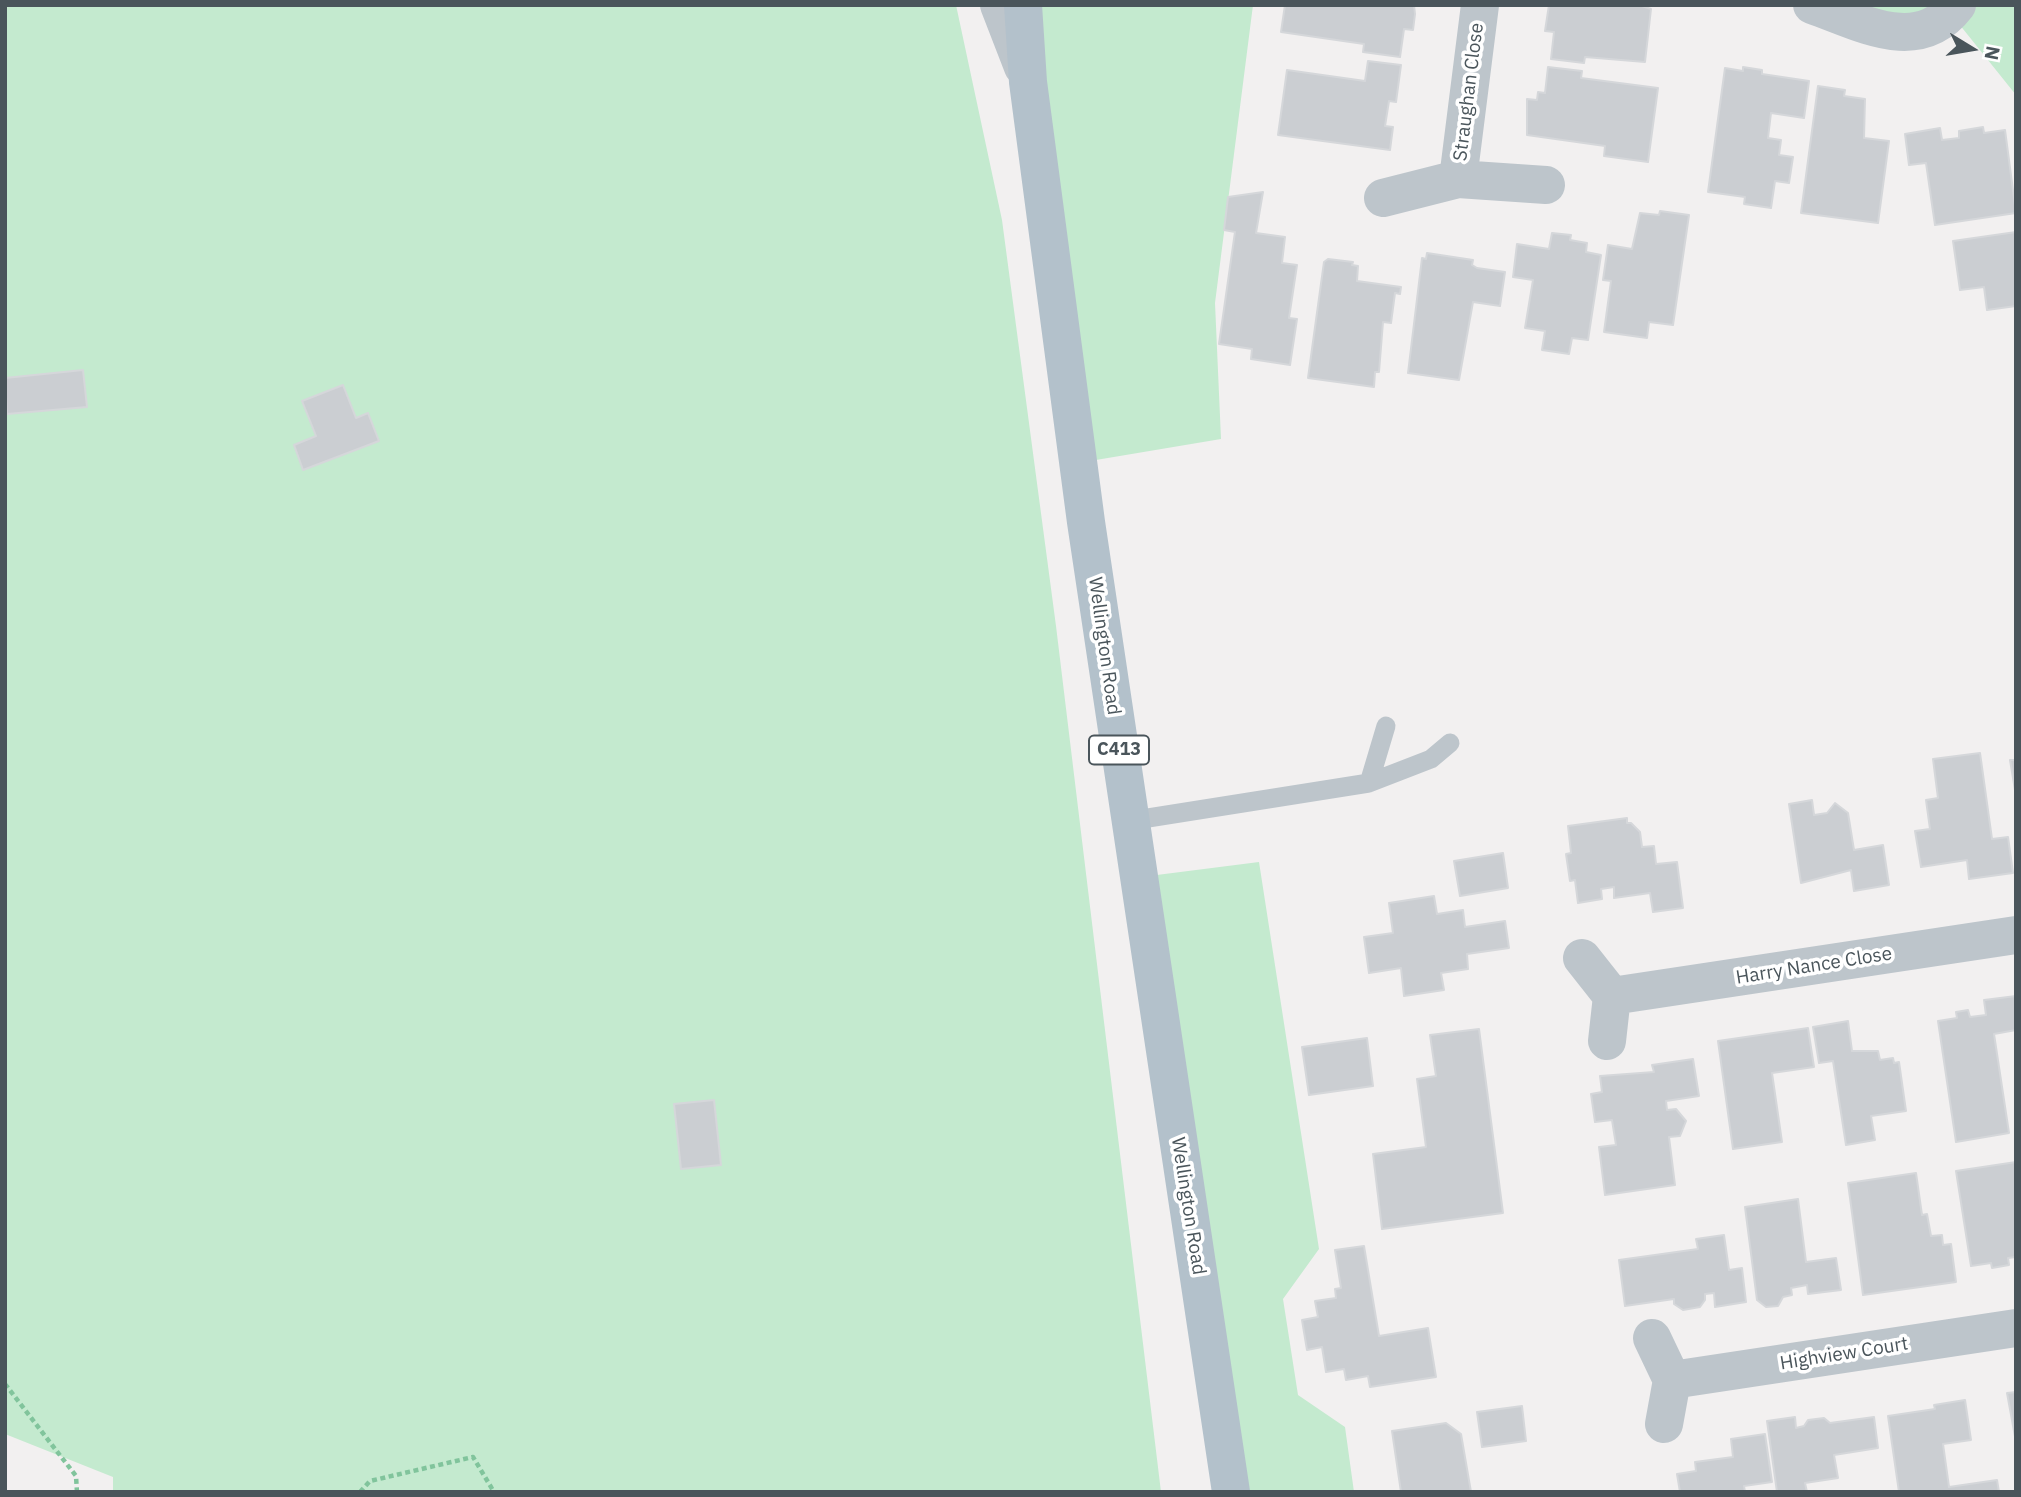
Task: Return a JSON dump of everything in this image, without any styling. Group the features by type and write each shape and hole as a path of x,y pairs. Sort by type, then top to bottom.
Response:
{"main road":[{"name":"Wellington Road","path":"1023,5 1028,82 1086,522 1231,1492"}],"street":[{"path":"999,5 1028,82"},
{"name":"Straughan Close","path":"1458,179 1480,5"},
{"path":"1812,5 1902,34 1927,31 1954,9"},
{"name":"Straughan Close","path":"1382,198 1458,179 1546,185"},
{"name":"Harry Nance Close","path":"1612,996 2016,935"},
{"path":"1582,958 1612,996 1607,1041"},
{"name":"Highview Court","path":"1672,1380 2016,1328"},
{"path":"1653,1338 1672,1380 1664,1424"}],"lane":[{"path":"1369,783 1386,726"},
{"path":"1129,821 1369,783 1431,759 1450,743"}],"path":[{"path":"5,1384 76,1476 77,1492"},
{"path":"360,1492 370,1481 473,1457 494,1492"}],"green space":[{"path":"5,5 956,5 1002,220 1056,626 1161,1492 113,1492 113,1477 5,1434"},
{"path":"1023,5 1253,5 1215,303 1221,439 1078,463"},
{"path":"1812,5 2016,5 2016,95 1951,14 1941,21"},
{"path":"1259,862 1319,1249 1283,1299 1298,1395 1345,1427 1354,1492 1232,1492 1141,877"}],"building":[{"path":"1285,5 1414,5 1413,30 1404,29 1400,57 1363,52 1364,44 1281,32"},
{"path":"1549,5 1639,5 1651,9 1645,62 1585,57 1584,63 1551,59 1554,32 1545,31"},
{"path":"1368,61 1401,65 1396,102 1389,101 1385,126 1393,127 1390,150 1278,135 1287,70 1365,81"},
{"path":"1548,67 1582,71 1581,78 1658,88 1648,162 1604,156 1605,146 1527,135 1527,99 1537,100 1538,92 1545,93"},
{"path":"1743,67 1762,70 1762,74 1809,81 1804,118 1771,113 1768,138 1781,140 1779,155 1793,157 1789,183 1775,181 1771,208 1744,204 1745,197 1708,192 1725,68 1743,71"},
{"path":"1818,86 1845,90 1844,96 1865,99 1864,138 1889,141 1878,223 1801,213"},
{"path":"1983,127 1984,133 2005,130 2016,213 1935,225 1926,163 1909,165 1905,134 1940,128 1942,140 1959,138 1959,131"},
{"path":"1263,192 1256,233 1285,237 1282,263 1297,265 1289,318 1297,319 1290,365 1251,359 1252,349 1219,344 1235,232 1224,230 1228,197"},
{"path":"1660,211 1689,215 1673,325 1649,322 1647,338 1604,332 1611,281 1603,280 1608,245 1632,249 1640,213 1659,215"},
{"path":"2016,232 2016,306 1987,310 1984,287 1960,290 1953,241"},
{"path":"1552,233 1571,235 1570,240 1587,243 1586,252 1601,255 1588,340 1572,338 1569,354 1542,350 1545,331 1525,328 1533,280 1513,277 1517,244 1549,249"},
{"path":"1427,253 1473,260 1472,265 1477,268 1505,272 1500,306 1473,302 1459,380 1408,373 1422,258 1426,259"},
{"path":"1328,259 1353,262 1352,265 1358,266 1357,281 1401,287 1400,294 1395,293 1391,323 1383,322 1379,372 1375,372 1374,387 1308,378 1324,262"},
{"path":"83,370 87,407 7,414 5,378"},
{"path":"343,385 356,418 368,413 379,441 303,470 294,445 316,436 302,401"},
{"path":"1980,753 1992,839 2008,837 2013,873 1969,879 1967,860 1921,867 1915,831 1930,829 1926,800 1938,798 1933,759"},
{"path":"2010,760 2016,760 2016,796"},
{"path":"1812,800 1814,815 1827,813 1835,803 1848,813 1854,850 1883,845 1889,885 1854,891 1851,870 1801,883 1789,804"},
{"path":"1627,818 1627,823 1631,823 1640,832 1642,847 1654,846 1656,864 1677,862 1683,908 1653,912 1650,893 1614,898 1614,887 1601,889 1602,899 1578,903 1575,880 1570,881 1566,854 1571,853 1568,826"},
{"path":"1503,853 1508,888 1460,896 1454,861"},
{"path":"1434,896 1437,914 1463,910 1465,927 1505,921 1509,948 1467,954 1468,969 1441,973 1444,990 1404,996 1401,968 1369,973 1364,937 1393,933 1389,903"},
{"path":"2016,996 2016,1030 1994,1034 2009,1133 1956,1142 1938,1021 1957,1018 1956,1012 1968,1010 1970,1017 1986,1015 1984,1000"},
{"path":"1848,1021 1852,1051 1878,1051 1880,1060 1893,1058 1894,1063 1899,1062 1906,1111 1871,1116 1875,1140 1846,1145 1833,1061 1819,1063 1813,1027"},
{"path":"1808,1028 1814,1067 1772,1073 1782,1142 1733,1149 1718,1041"},
{"path":"1479,1029 1503,1213 1382,1229 1373,1154 1426,1147 1417,1079 1436,1076 1430,1035"},
{"path":"1367,1038 1373,1086 1309,1095 1302,1047"},
{"path":"1693,1059 1699,1096 1666,1101 1667,1110 1676,1109 1686,1121 1680,1136 1669,1137 1675,1185 1605,1195 1599,1147 1616,1145 1612,1120 1595,1122 1591,1094 1602,1092 1600,1076 1654,1072 1652,1065"},
{"path":"714,1100 721,1165 681,1169 674,1104"},
{"path":"2016,1162 2016,1257 2008,1258 2009,1265 1992,1268 1991,1263 1971,1266 1956,1171"},
{"path":"1916,1173 1922,1215 1927,1214 1931,1236 1942,1235 1943,1245 1951,1244 1956,1282 1863,1295 1848,1183"},
{"path":"1798,1199 1806,1262 1836,1258 1841,1290 1808,1294 1807,1285 1791,1288 1792,1295 1783,1297 1778,1306 1766,1307 1757,1300 1745,1207"},
{"path":"1724,1235 1729,1270 1742,1268 1746,1302 1715,1307 1714,1293 1705,1294 1705,1300 1700,1307 1683,1310 1674,1304 1674,1299 1625,1306 1619,1260 1698,1249 1696,1239"},
{"path":"1364,1246 1379,1336 1428,1328 1436,1377 1370,1387 1368,1376 1346,1380 1344,1369 1326,1372 1322,1347 1307,1350 1302,1320 1318,1317 1315,1301 1336,1298 1335,1289 1341,1288 1335,1250"},
{"path":"2016,1392 2016,1442 2007,1393"},
{"path":"1965,1400 1971,1440 1943,1444 1949,1487 1997,1480 1999,1492 1899,1492 1888,1416 1935,1409 1934,1405"},
{"path":"1522,1406 1526,1441 1482,1447 1477,1412"},
{"path":"1795,1417 1796,1428 1804,1426 1808,1420 1824,1418 1830,1423 1874,1417 1878,1448 1834,1455 1838,1478 1805,1483 1807,1492 1777,1492 1767,1421"},
{"path":"1446,1423 1461,1434 1471,1492 1401,1492 1392,1431"},
{"path":"1765,1434 1772,1482 1744,1486 1745,1492 1680,1492 1677,1474 1696,1471 1695,1462 1733,1457 1731,1439"}]}
